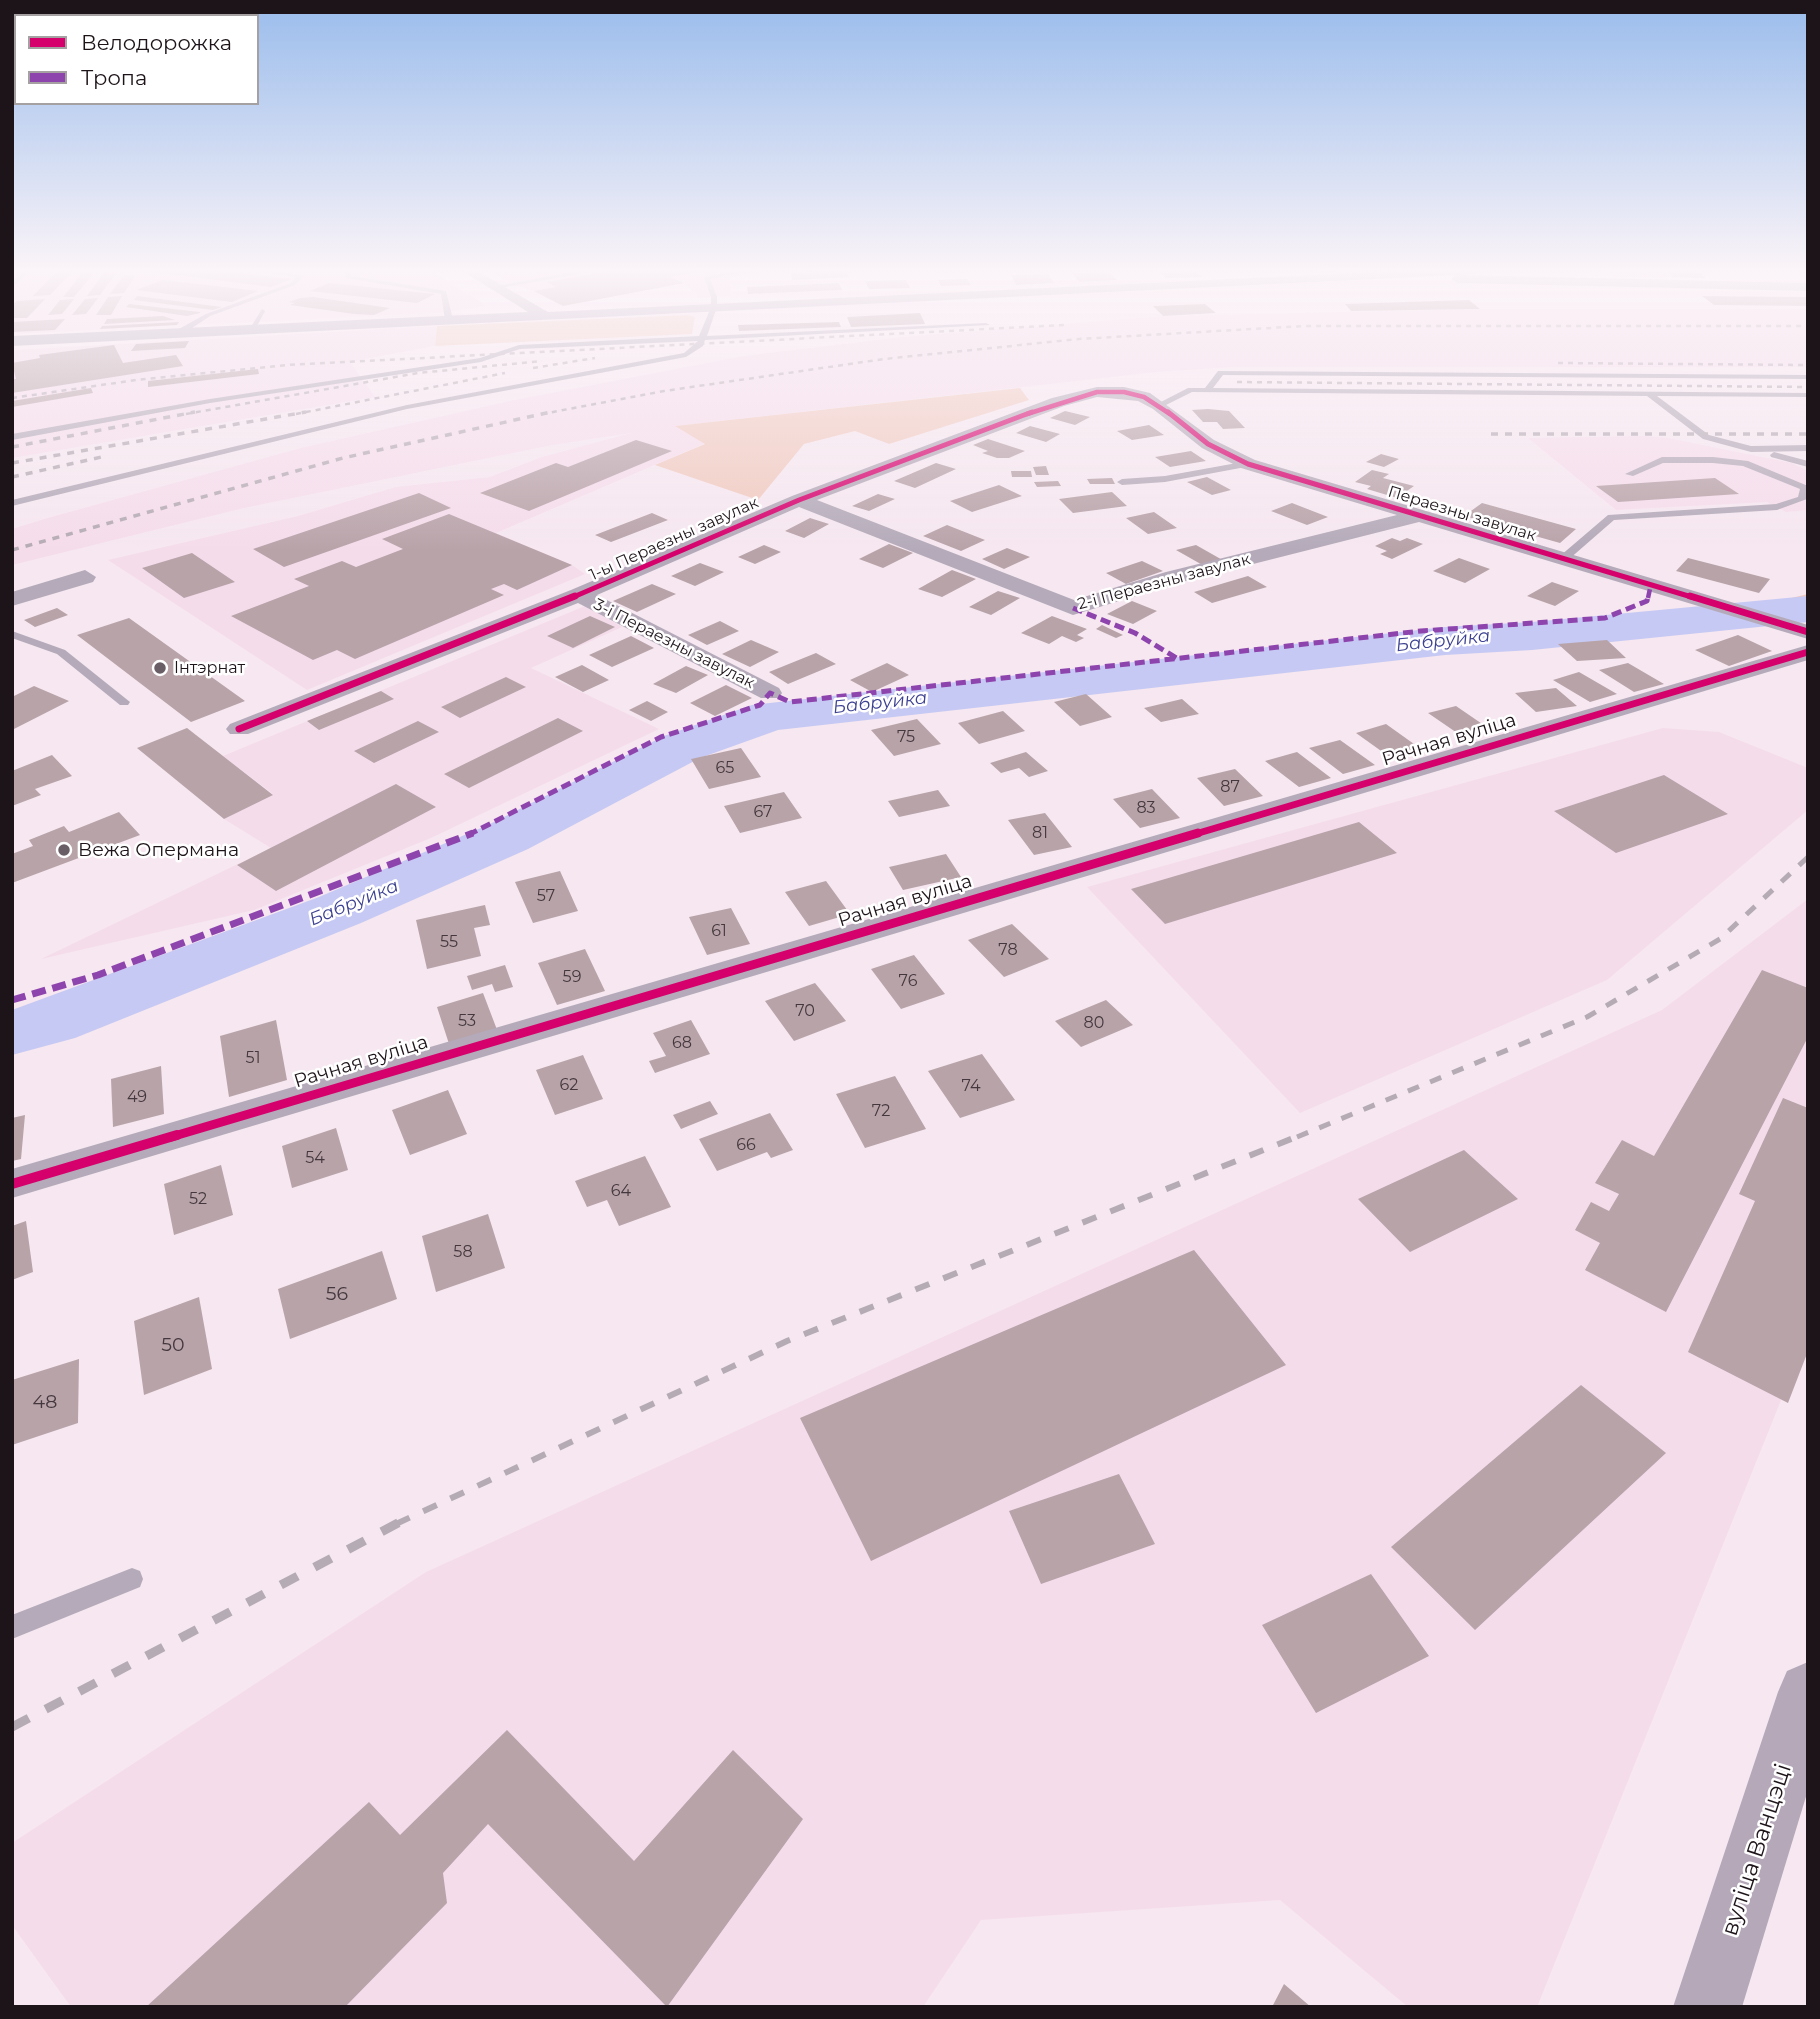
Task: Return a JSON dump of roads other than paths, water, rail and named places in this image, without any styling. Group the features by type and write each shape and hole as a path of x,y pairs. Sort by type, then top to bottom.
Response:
{"main road":[{"name":"вуліца Ванцэці","path":"1707,2007 1787,1793 1808,1692"}],"street":[{"name":"1-ы Пераезны завулак","path":"239,729 579,596 799,500 1058,402 1097,392 1124,392"},
{"name":"Пераезны завулак","path":"1124,392 1159,405 1208,444 1248,464 1724,606 1807,638"},
{"name":"2-і Пераезны завулак","path":"799,500 1073,608 1174,577 1419,516"},
{"path":"12,599 86,577"},
{"name":"3-і Пераезны завулак","path":"579,596 770,694"},
{"name":"Рачная вуліца","path":"12,1184 1807,638"}],"lane":[{"path":"12,437 279,390 459,363"},
{"path":"12,503 407,407 649,363"},
{"path":"1207,390 1221,373 1808,377"},
{"path":"1159,405 1191,390 1808,395"},
{"path":"1648,394 1706,438 1808,464"},
{"path":"1751,449 1808,448"},
{"path":"1564,558 1611,517 1777,507 1802,499 1805,488 1745,463 1713,460 1662,460 1630,474"},
{"path":"1122,482 1165,479 1248,464"},
{"path":"12,634 61,652 124,702"},
{"path":"12,1627 132,1579"}],"waterway":[{"name":"Бабруйка","path":"12,1033 52,1022 340,910 508,837 682,747 770,716 1445,641 1532,636 1808,609"}],"railway":[{"path":"12,398 136,380 322,363"},
{"path":"186,414 418,373 519,363"},
{"path":"533,368 563,363"},
{"path":"542,414 664,391 855,363"},
{"path":"1586,363 1808,365"},
{"path":"296,414 505,373"},
{"path":"1237,382 1808,387"},
{"path":"12,447 195,412"},
{"path":"12,463 306,412"},
{"path":"12,550 343,458 551,412"},
{"path":"1491,434 1808,434"},
{"path":"12,477 106,456"},
{"path":"1297,1137 1587,1017 1720,939 1808,857"},
{"path":"398,1523 787,1341 1301,1135"},
{"path":"12,1727 398,1523"}],"place":[{"name":"Інтэрнат","path":"160,668"},
{"name":"Вежа Опермана","path":"64,850"}]}
